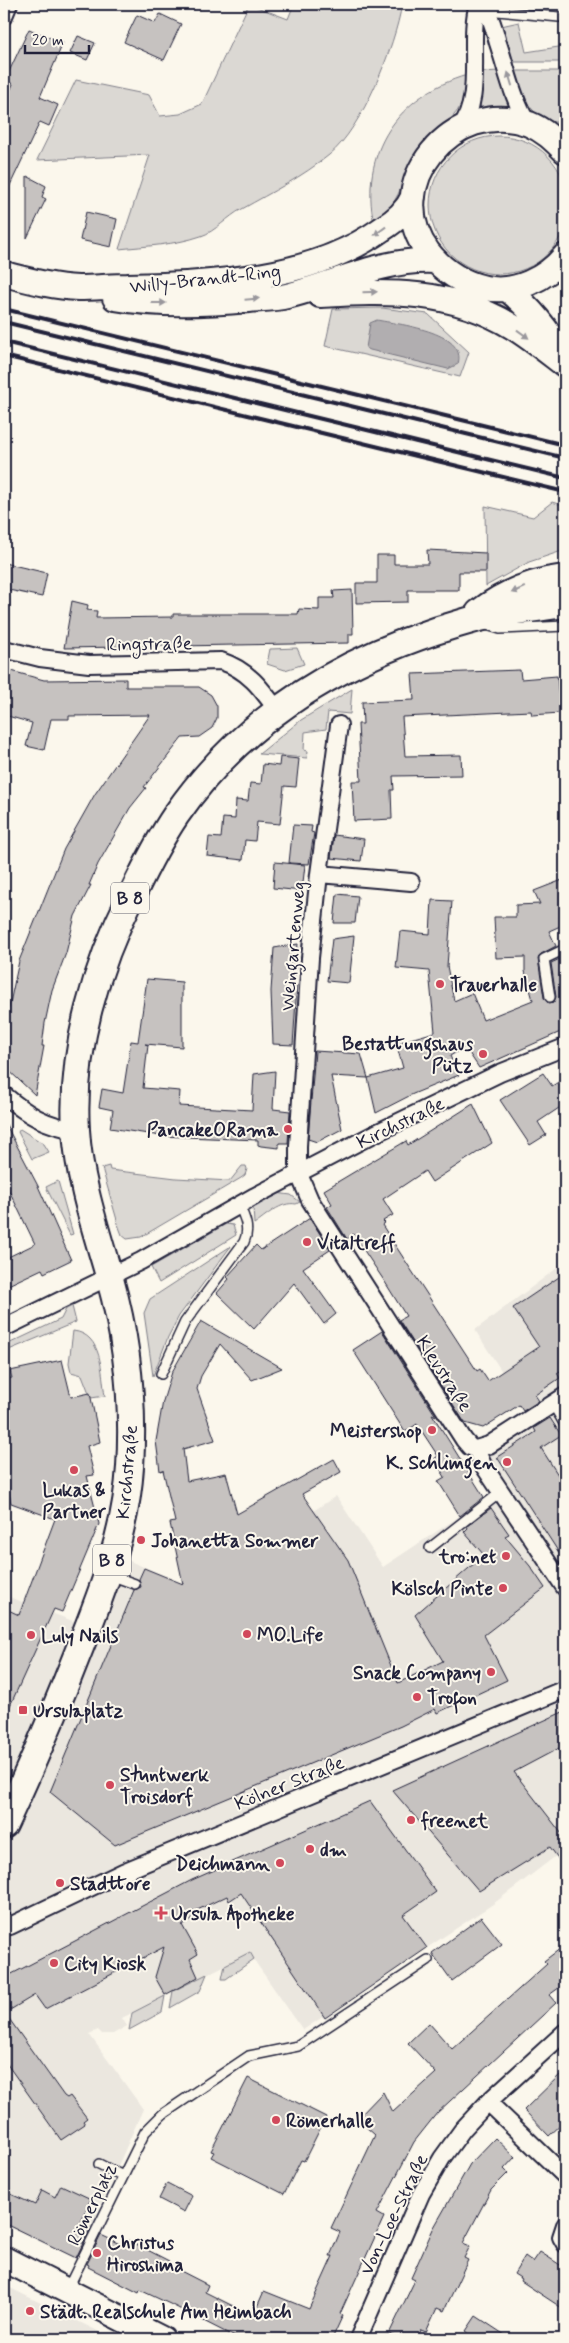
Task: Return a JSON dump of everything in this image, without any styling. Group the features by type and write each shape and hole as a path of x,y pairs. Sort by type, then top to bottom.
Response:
{"main road":[{"path":"561,143 528,124 511,120 493,119 475,122 444,138 427,158 416,180 413,197 414,214 425,248 435,261 450,274 468,284 487,288 507,289 526,285 558,265 565,256"},
{"name":"Willy-Brandt-Ring","path":"4,274 77,288 165,285 250,277 290,270 364,243 393,222 410,206 413,197"},
{"path":"286,296 392,264 420,260 435,261"},
{"path":"77,288 114,298 154,303 218,302 286,296 389,292 422,294 456,301 512,326 565,365"},
{"path":"507,289 532,311 552,336 565,360"},
{"path":"471,620 486,608 518,590 542,582 565,578"},
{"name":"B 8","path":"110,1278 86,1192 76,1130 75,1102 80,1055 88,1016 108,948 126,907 160,840 181,808 233,746 277,710 356,662 408,641 471,620 565,604"},
{"name":"Kirchstraße","path":"4,1825 64,1690 108,1574 123,1523 130,1465 129,1374 110,1278"},
{"path":"4,2259 162,2339"}],"street":[{"path":"4,16 10,4"},
{"path":"482,6 519,109 528,124"},
{"path":"459,129 467,115 472,93 474,17 482,6"},
{"name":"Ringstraße","path":"4,649 48,660 89,664 221,661 236,666 249,674 277,710"},
{"name":"Weingartenweg","path":"298,1172 305,1036 318,874 339,725"},
{"path":"318,874 411,882"},
{"name":"Kirchstraße","path":"110,1278 298,1172 500,1074 565,1048"},
{"path":"4,1095 26,1113 46,1124 76,1130"},
{"name":"Klevstraße","path":"298,1172 310,1200 432,1391 464,1440 470,1447 476,1449 483,1465 565,1588"},
{"path":"4,1328 110,1278"},
{"path":"476,1449 489,1445 559,1400"},
{"name":"Kölner Straße","path":"4,1921 10,1926 123,1872 565,1689"},
{"name":"Von-Loe-Straße","path":"358,2339 425,2185 442,2158 463,2129 488,2102 565,2032"},
{"path":"488,2102 565,2176"},
{"path":"565,2225 561,2237 565,2244"}],"lane":[{"path":"482,6 559,17"},
{"path":"471,620 500,629 565,626"},
{"path":"550,997 544,959 565,949"},
{"path":"161,1374 185,1322 244,1242 248,1233 245,1218 239,1205"},
{"path":"559,1400 565,1425"},
{"path":"430,1548 501,1492"},
{"path":"108,1574 135,1584"},
{"name":"Römerplatz","path":"67,2290 145,2132 163,2114 249,2056 298,2046 428,1960"},
{"path":"99,2164 123,2176"}],"shaded area":[{"path":"249,4 288,19 294,4 402,4 385,63 365,107 341,143 329,155 298,177 237,212 206,234 171,243 119,249 150,155 37,160 76,80 149,95 160,116 180,114 202,104"},
{"path":"519,22 526,52 565,46 565,62 510,62 501,26"},
{"path":"500,71 510,105 482,108 480,106 481,72"},
{"path":"513,71 565,71 565,123 545,119 530,107 520,91"},
{"path":"467,75 464,98 458,111 424,143 411,164 398,195 374,224 371,198 372,173 379,150 389,130 403,112 421,97 443,84"},
{"path":"499,136 525,142 537,148 547,157 556,167 562,179 568,205 562,231 556,243 547,253 537,262 525,268 499,274 473,268 461,262 451,253 442,243 436,231 430,205 436,179 442,167 451,157 461,148 473,142"},
{"path":"382,308 428,314 469,352 460,377 325,346 333,309"},
{"path":"377,320 414,327 442,337 452,344 458,353 458,364 448,369 366,348 370,323"},
{"path":"552,502 565,506 565,550 529,562 486,586 485,506 533,517"},
{"path":"297,648 304,664 285,670 267,664 270,649"},
{"path":"352,689 350,714 328,712 326,729 305,732 304,750 308,751 307,758 259,754 301,720"},
{"path":"20,1129 44,1144 49,1152 32,1159 18,1132"},
{"path":"109,1166 110,1170 176,1178 230,1181 242,1166 246,1166 247,1169 245,1175 241,1178 141,1237 127,1239 122,1235 119,1227 102,1168"},
{"path":"58,1181 73,1234 70,1235 46,1187"},
{"path":"276,1193 291,1195 300,1202 279,1207 254,1224 253,1207"},
{"path":"226,1224 233,1225 236,1235 159,1283 151,1267"},
{"path":"231,1246 179,1316 168,1337 153,1376 144,1313 150,1299"},
{"path":"565,1262 565,1849 493,1904 303,2030 249,1953 122,2018 127,2026 113,2034 102,2034 98,2030 89,2034 143,2109 77,2259 4,2224 4,1595 78,1623 104,1550 186,1585 227,1568 336,1496 383,1567 454,1520 491,1492 473,1466 537,1426 475,1330"},
{"path":"72,1306 76,1322 4,1352 4,1346 61,1319 66,1309"},
{"path":"73,1331 83,1334 90,1339 95,1347 99,1356 105,1396 91,1398 82,1375 71,1372 69,1363"},
{"path":"250,1952 254,1959 226,1979 222,1979 225,1965"},
{"path":"207,1974 200,1991 170,2008 173,1991"},
{"path":"165,1996 162,2012 129,2030 132,2013"},
{"name":"Städt. Realschule Am Heimbach","path":"4,2285 110,2337 109,2339 4,2339"}],"building":[{"path":"160,14 181,24 164,60 124,42 137,15 155,23"},
{"path":"29,29 63,43 40,97 58,105 49,126 40,122 4,198 4,105 13,84 5,80"},
{"path":"78,36 95,43 87,60 70,53"},
{"path":"27,176 46,186 42,197 46,199 27,238"},
{"path":"86,212 117,219 111,247 80,240"},
{"path":"427,550 486,553 486,572 459,572 459,590 408,590 408,602 356,603 356,583 377,583 377,555 394,555 394,564 428,564"},
{"path":"4,563 47,573 42,597 4,589"},
{"path":"352,590 353,634 349,634 349,643 64,648 72,601 88,605 87,610 97,611 96,618 173,617 173,614 298,614 299,609 319,610 319,598 334,598 333,591"},
{"path":"4,669 44,680 126,679 126,687 199,687 211,695 217,706 217,718 212,728 199,737 182,738 144,787 146,788 130,808 98,864 89,885 91,885 75,916 66,953 52,990 45,1023 42,1046 44,1046 35,1095 4,1066 4,1031 19,961 64,849 95,794 150,715 69,716 69,719 51,719 44,750 26,746 32,723 4,715"},
{"path":"520,670 521,679 557,676 560,713 532,715 531,711 402,717 405,756 461,755 462,775 393,776 394,790 391,790 392,819 354,821 352,781 361,781 358,724 363,724 362,702 414,700 412,674"},
{"path":"280,757 299,759 296,787 284,786 280,824 257,822 255,841 245,840 243,860 207,856 209,837 221,838 223,818 235,819 236,800 248,801 250,783 261,784 263,764 279,766"},
{"path":"293,825 312,826 311,832 314,833 309,864 289,863"},
{"path":"334,835 364,839 361,861 331,858"},
{"path":"275,862 305,865 302,891 273,888"},
{"path":"565,879 565,924 549,931 556,946 541,954 538,959 544,998 548,1003 554,1002 556,997 551,963 562,958 565,966 565,1030 479,1068 465,1047 450,1056 459,1075 413,1094 376,1113 368,1078 403,1068 396,1043 435,1032 429,971 396,968 400,931 430,934 432,900 452,901 447,966 454,1001 472,993 483,1020 533,1000 525,971 525,957 496,958 494,917 516,917 516,905 540,904 534,891"},
{"path":"337,894 358,896 355,923 334,923"},
{"path":"354,936 349,983 327,981 332,939"},
{"path":"298,944 294,984 297,985 293,1045 273,1044 271,991 274,948"},
{"path":"147,979 182,982 182,1047 145,1044 148,1045 143,1088 180,1091 179,1106 252,1110 254,1074 275,1071 273,1109 290,1111 288,1143 279,1143 279,1148 258,1145 258,1140 161,1136 110,1128 113,1110 99,1107 102,1089 123,1093 131,1041 138,1042"},
{"path":"315,1051 361,1054 368,1078 331,1076 342,1129 317,1142 308,1139"},
{"path":"543,1073 552,1086 565,1078 565,1104 538,1122 546,1135 530,1145 500,1100"},
{"path":"473,1104 492,1143 432,1182 425,1171 383,1199 393,1215 383,1221 385,1223 382,1225 477,1371 480,1369 488,1381 539,1347 513,1308 565,1273 565,1368 557,1373 560,1378 535,1395 539,1401 523,1411 519,1405 483,1428 465,1423 399,1320 406,1316 385,1282 353,1234 347,1239 327,1207 332,1204 324,1190 406,1141 408,1145"},
{"path":"4,1121 38,1186 71,1260 44,1273 42,1269 4,1287 4,1259 35,1244 4,1180"},
{"path":"310,1218 330,1250 303,1268 336,1314 324,1324 294,1283 254,1329 217,1293 229,1279 227,1277 256,1245 261,1250"},
{"name":"MO.Life","path":"201,1321 282,1368 252,1380 220,1344 201,1376 197,1389 215,1440 183,1449 187,1481 226,1473 237,1514 334,1459 341,1472 302,1494 348,1560 398,1683 443,1661 415,1615 484,1555 464,1532 468,1528 467,1526 491,1508 509,1534 505,1536 530,1566 545,1588 484,1635 507,1680 437,1713 435,1709 401,1726 115,1845 50,1792 134,1590 141,1587 139,1579 144,1568 183,1584 170,1523 175,1522 163,1470 160,1471 156,1441 163,1401 172,1372"},
{"path":"382,1331 436,1416 432,1414 484,1497 460,1516 438,1481 445,1477 434,1459 438,1456 417,1424 405,1432 353,1350"},
{"path":"62,1360 71,1397 90,1393 100,1442 87,1446 94,1475 87,1476 99,1524 62,1612 54,1609 4,1719 4,1608 19,1615 55,1519 11,1503 4,1469 4,1379 12,1378 10,1371"},
{"path":"550,1418 561,1435 541,1448 565,1486 565,1562 497,1457 536,1432 534,1428"},
{"path":"565,1711 565,1745 514,1772 565,1838 565,1868 550,1847 479,1891 392,1790"},
{"path":"370,1801 436,1892 403,1915 427,1948 325,2018 241,1893 229,1901 227,1896 191,1913 194,1919 182,1925 198,1954 190,1959 198,1977 165,1995 155,1977 164,1947 45,2009 35,1995 5,2013 64,2096 67,2098 70,2096 87,2118 83,2121 85,2124 61,2140 4,2060 4,1978 192,1880"},
{"path":"481,1917 502,1944 452,1981 432,1953"},
{"path":"565,1945 565,1988 563,1985 549,1995 556,2003 437,2113 414,2142 377,2213 384,2217 340,2314 343,2315 332,2339 239,2339 170,2304 140,2290 139,2293 88,2267 89,2265 87,2264 101,2235 124,2246 128,2240 169,2261 167,2264 208,2285 205,2292 253,2316 264,2291 309,2309 333,2256 330,2256 340,2232 331,2228 375,2135 357,2119 383,2092 393,2112 436,2073 408,2043 429,2023 452,2049 547,1964 544,1961"},
{"path":"565,2070 565,2121 549,2136 524,2110"},
{"path":"248,2078 326,2117 304,2161 301,2160 284,2194 211,2157 214,2152 211,2151"},
{"path":"495,2138 515,2157 504,2169 508,2173 491,2190 463,2243 470,2246 464,2258 468,2260 444,2311 437,2308 426,2332 421,2330 417,2339 400,2339 389,2334 415,2280 411,2278 433,2229 470,2164"},
{"path":"167,2183 192,2196 184,2212 159,2199"},
{"path":"61,2185 91,2199 79,2224 90,2229 76,2258 4,2223 4,2191 35,2205 42,2190 55,2197"},
{"path":"540,2252 565,2268 565,2310 521,2281 522,2279 514,2274 525,2256 533,2262"},
{"path":"476,2316 511,2339 475,2338 466,2331"}],"railway":[{"path":"4,309 565,445"},
{"path":"4,322 565,458"},
{"path":"4,342 565,478"},
{"path":"4,356 565,492"}],"place":[{"name":"Trauerhalle","path":"440,984"},
{"name":"Bestattungshaus Pütz","path":"483,1054"},
{"name":"PancakeORama","path":"288,1129"},
{"name":"Vitaltreff","path":"307,1242"},
{"name":"Meistershop","path":"432,1430"},
{"name":"K. Schlimgen","path":"507,1462"},
{"name":"Lukas & Partner","path":"74,1470"},
{"name":"Johanetta Sommer","path":"141,1540"},
{"name":"tro:net","path":"506,1556"},
{"name":"Kölsch Pinte","path":"503,1588"},
{"name":"MO.Life","path":"247,1634"},
{"name":"Luly Nails","path":"31,1635"},
{"name":"Snack Company","path":"491,1672"},
{"name":"Trofon","path":"417,1697"},
{"name":"Ursulaplatz","path":"23,1710"},
{"name":"Stuntwerk Troisdorf","path":"110,1785"},
{"name":"freenet","path":"411,1820"},
{"name":"dm","path":"310,1849"},
{"name":"Deichmann","path":"280,1863"},
{"name":"Stadttore","path":"60,1883"},
{"name":"Ursula Apotheke","path":"161,1913"},
{"name":"City Kiosk","path":"54,1963"},
{"name":"Römerhalle","path":"276,2120"},
{"name":"Christus Hiroshima","path":"97,2253"},
{"name":"Städt. Realschule Am Heimbach","path":"30,2311"}]}
